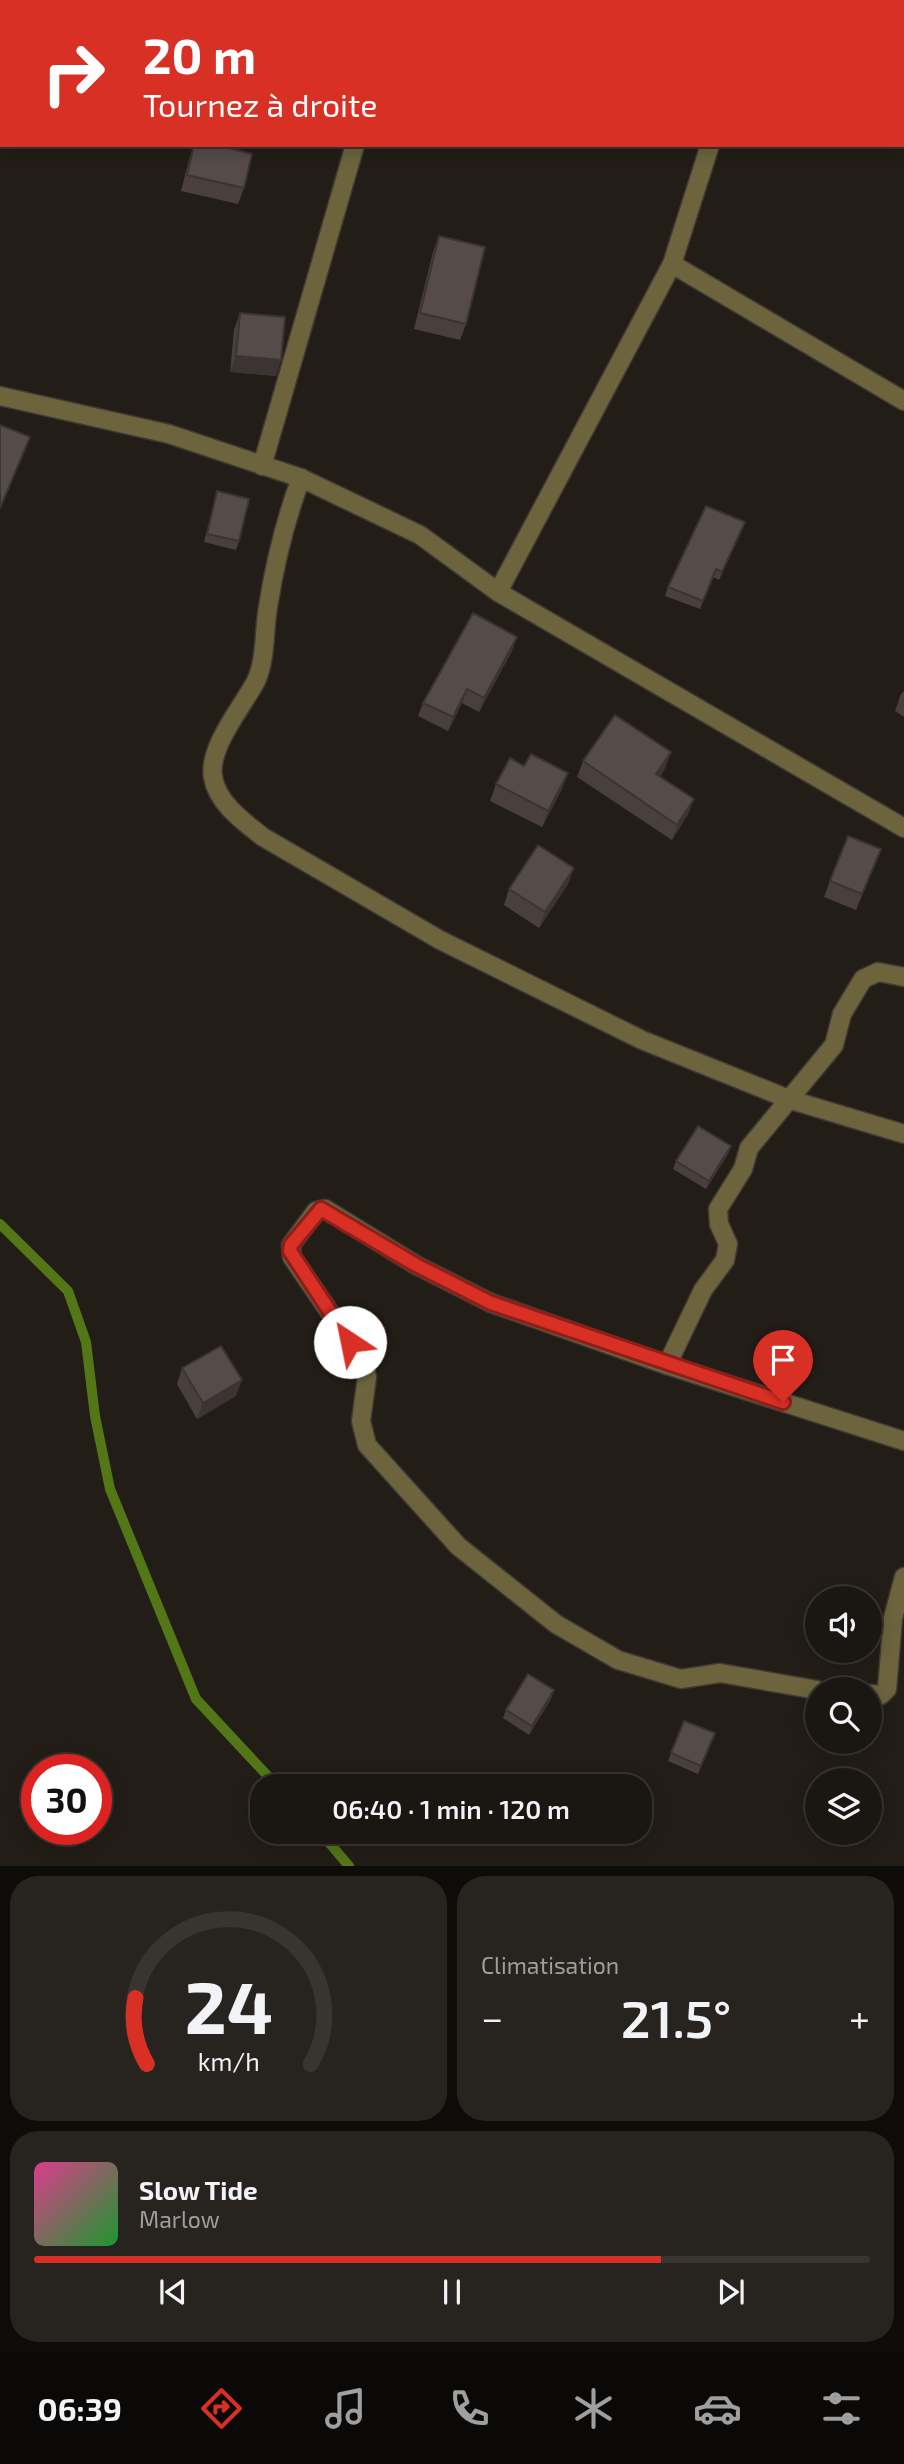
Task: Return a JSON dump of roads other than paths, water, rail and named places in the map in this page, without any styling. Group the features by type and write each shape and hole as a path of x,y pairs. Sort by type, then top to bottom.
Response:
{"street":[{"path":"262,466 354,147"},
{"path":"498,592 672,264 709,147"},
{"path":"672,264 904,401"},
{"path":"0,396 169,434 301,478 420,535 498,592 904,828"},
{"path":"301,478 277,551 257,679 218,747 212,776 221,796 239,819 264,837 440,940 642,1040 791,1100 904,1134"},
{"path":"667,1365 703,1290 725,1260 728,1244 719,1224 718,1209 743,1169 749,1147 835,1045 842,1014 863,979 878,972 904,977"},
{"path":"805,1687 732,1674 681,1679 618,1660 556,1624 458,1546 367,1445 361,1421 367,1377 363,1361 292,1257 291,1245 316,1210 325,1209 416,1265 491,1303 667,1365 904,1441"},
{"path":"882,1694 887,1689 893,1618 904,1577"}],"waterway":[{"path":"0,1224 68,1291 86,1342 95,1416 110,1489 196,1699 266,1774"},
{"path":"330,1844 349,1866"}]}
